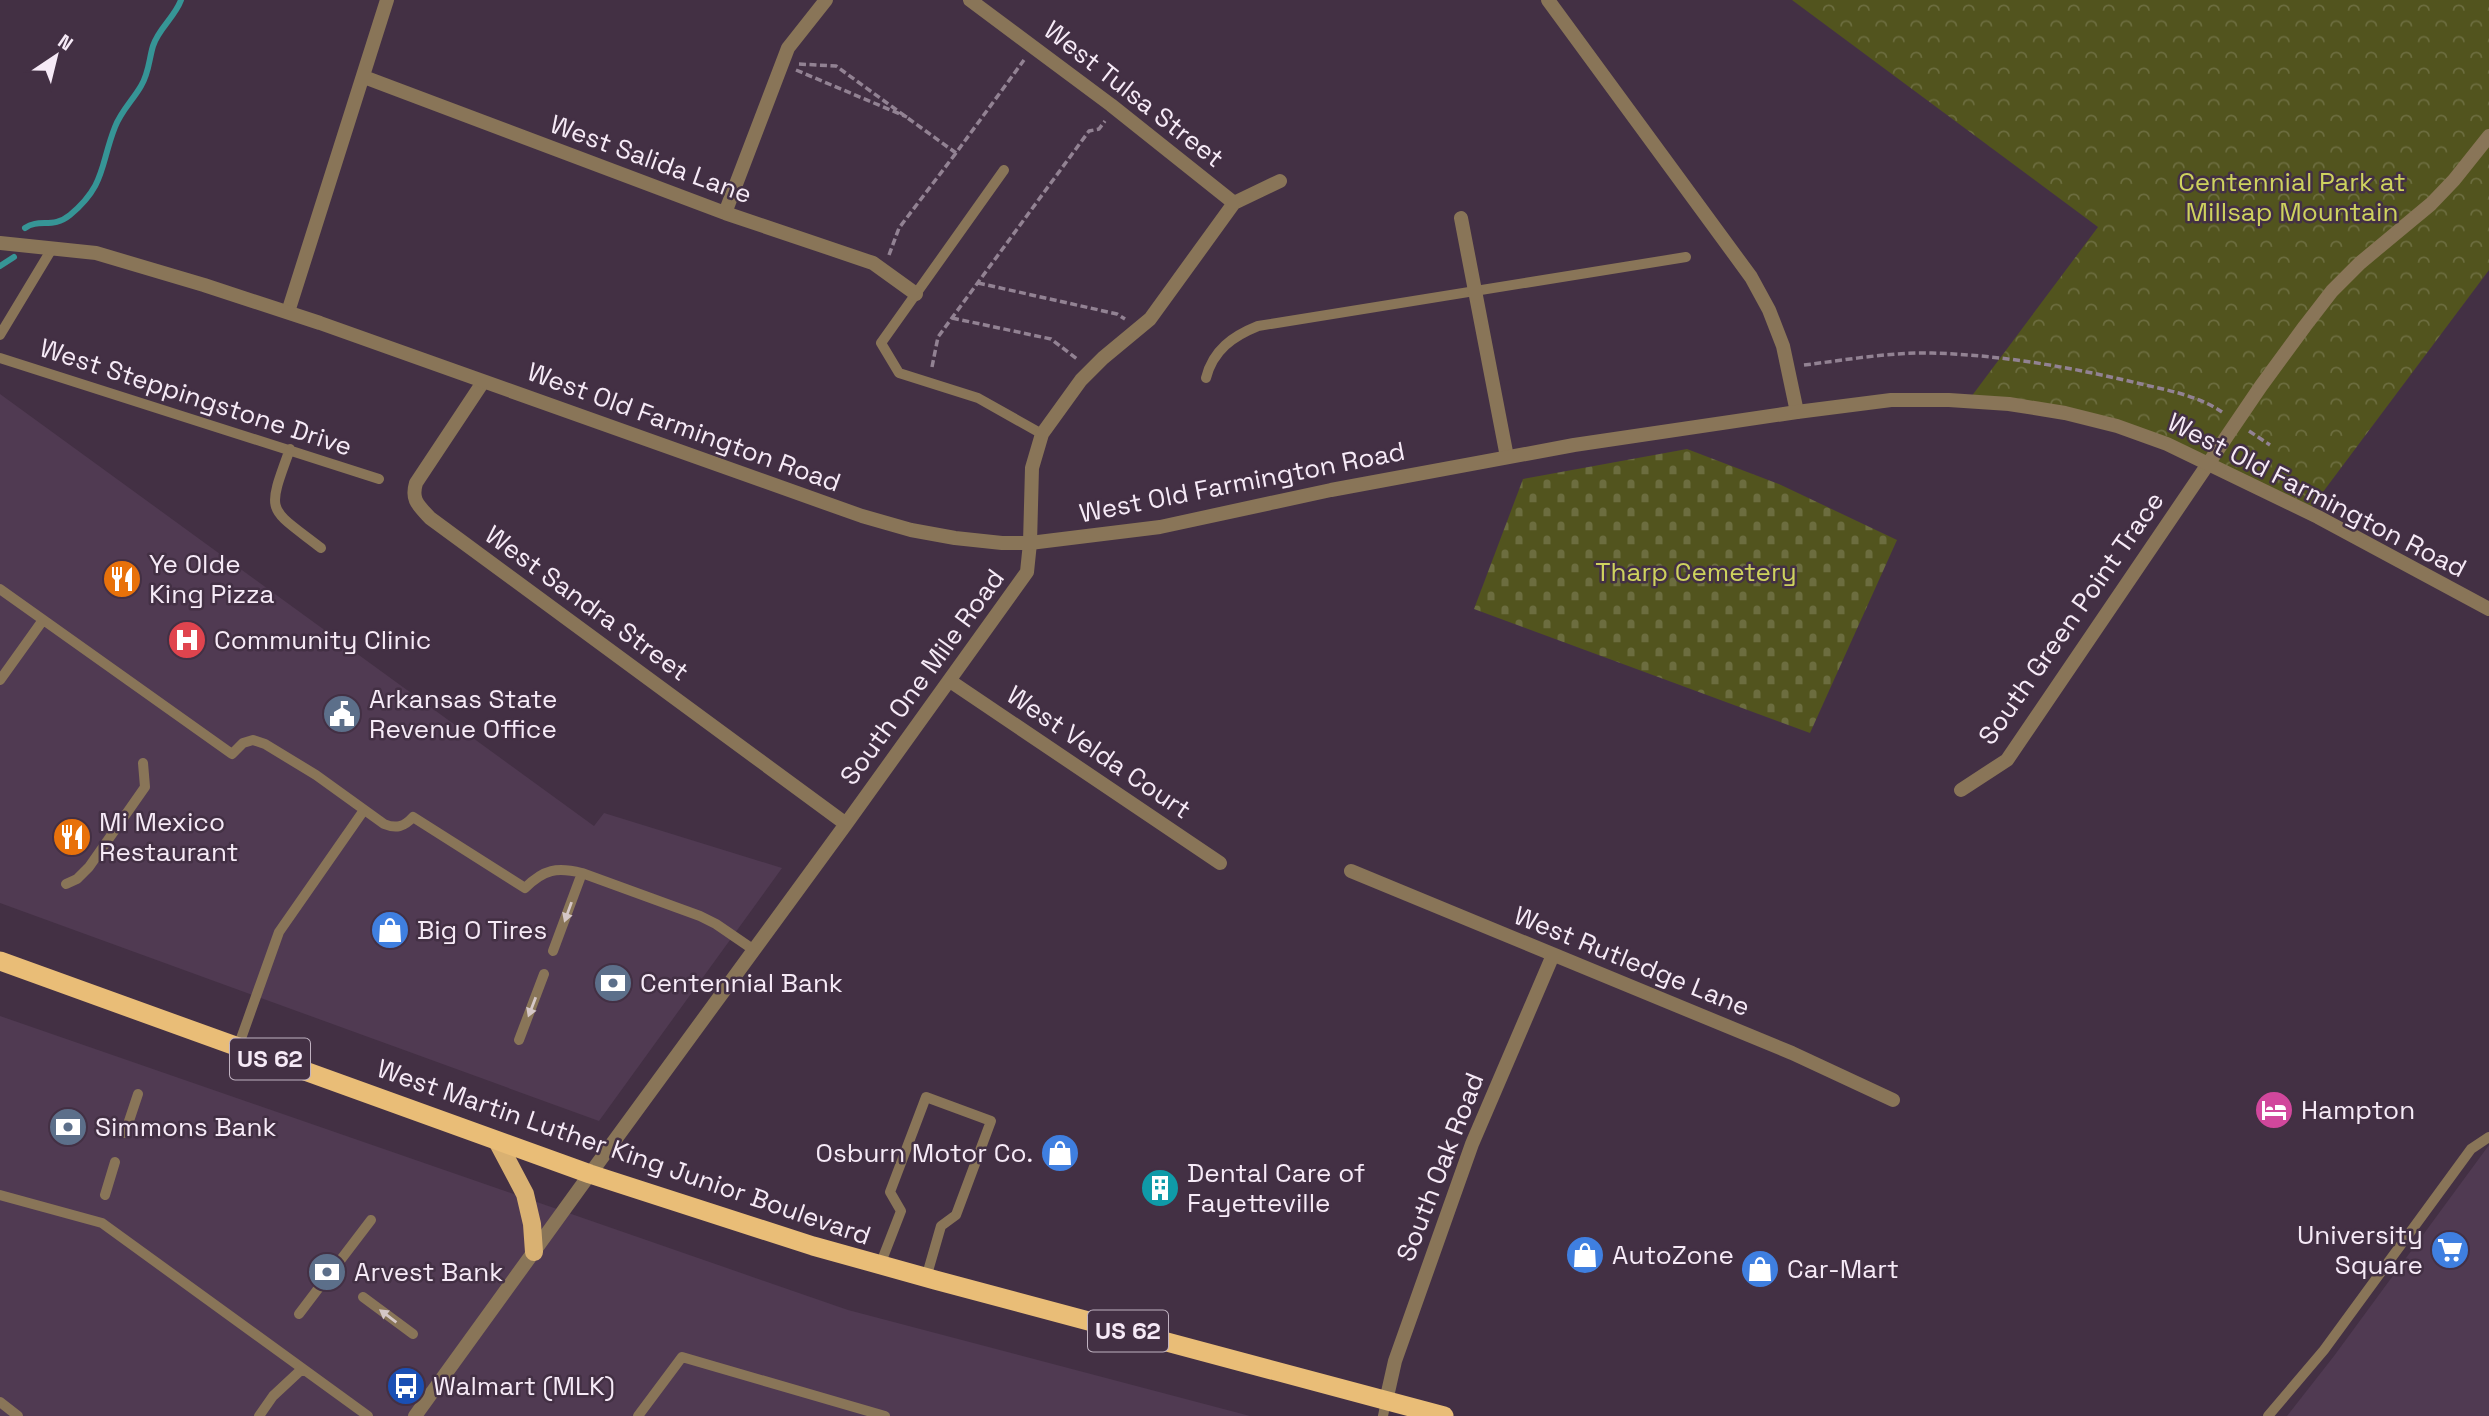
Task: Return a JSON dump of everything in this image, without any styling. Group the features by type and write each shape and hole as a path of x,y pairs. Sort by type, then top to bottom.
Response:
{"highway":[{"name":"West Martin Luther King Junior Boulevard","path":"0,961 590,1174 880,1265 1385,1409 1444,1416"}],"main road":[{"path":"497,1140 525,1194 532,1224 534,1252"}],"street":[{"path":"288,312 387,0"},
{"path":"725,214 788,48 826,0"},
{"name":"West Tulsa Street","path":"970,0 1111,105 1234,203"},
{"path":"1548,0 1751,277 1769,310 1783,346 1797,412"},
{"name":"West Salida Lane","path":"364,77 725,214 873,262 916,294"},
{"name":"South Green Point Trace","path":"1961,790 2007,760 2236,422 2332,291 2360,263 2431,204 2455,180 2489,136"},
{"name":"South One Mile Road","path":"415,1416 1027,572 1032,468 1042,434 1081,380 1150,319 1234,203 1280,181"},
{"path":"1461,218 1507,457"},
{"name":"West Old Farmington Road","path":"0,243 96,253 288,312 862,516 911,530 955,538 1002,544 1030,543 1160,527 1331,490 1507,457 1797,412 1891,400 1949,400 2010,404 2065,413 2117,426 2209,463 2318,517 2489,609"},
{"name":"West Sandra Street","path":"483,382 415,482 413,494 418,506 430,518 846,824"},
{"name":"West Velda Court","path":"950,681 1220,863"},
{"name":"West Rutledge Lane","path":"1351,871 1792,1053 1893,1100"},
{"name":"South Oak Road","path":"1385,1409 1395,1361 1472,1144 1553,955"}],"lane":[{"path":"1004,170 881,343 899,373 978,398 1042,434"},
{"path":"0,335 53,247"},
{"path":"1206,378 1208,369 1226,343 1258,326 1686,257"},
{"name":"West Steppingstone Drive","path":"0,358 379,479"},
{"path":"290,449 273,495 274,506 280,516 321,548"},
{"path":"0,589 232,754 243,743 253,740 265,744 392,827 407,824 413,817 525,888 550,871 565,869 582,873 699,916 716,924 754,950"},
{"path":"0,680 43,620"},
{"path":"66,884 77,880 89,867 145,787 144,763"},
{"path":"238,1047 279,932 364,810"},
{"path":"553,951 582,873"},
{"path":"519,1040 544,974"},
{"path":"125,1133 138,1094"},
{"path":"880,1265 901,1210 890,1192 926,1097 991,1121 956,1215 941,1226 926,1278"},
{"path":"2268,1416 2324,1350 2471,1149 2489,1137"},
{"path":"104,1195 115,1162"},
{"path":"0,1195 102,1223 368,1416"},
{"path":"339,1262 371,1220"},
{"path":"299,1314 321,1285"},
{"path":"363,1297 413,1334"},
{"path":"638,1416 682,1356 885,1416"},
{"path":"259,1416 273,1396 302,1369"},
{"path":"0,1402 18,1416"}],"path":[{"path":"883,270 899,228 1032,47"},
{"path":"782,64 907,117"},
{"path":"782,64 836,66 956,153"},
{"path":"929,382 938,337 1089,131 1099,129 1104,124 1111,105"},
{"path":"978,283 1117,314 1140,328"},
{"path":"952,318 1051,339 1091,370"},
{"path":"1788,367 1932,353 2046,364 2186,395 2204,402 2270,445"}],"shaded area":[{"path":"0,394 594,826 604,813 782,868 599,1121 0,903"},
{"path":"0,1016 848,1310 1250,1416 0,1416"},
{"name":"University Square","path":"2489,1145 2489,1416 2287,1416 2334,1356"}],"green space":[{"name":"Centennial Park at Millsap Mountain","path":"1792,0 2489,0 2489,270 2308,512 2117,426 1968,401 2098,227"},
{"name":"Tharp Cemetery","path":"1687,449 1781,485 1897,540 1810,733 1474,609 1523,479"}],"waterway":[{"path":"25,228 64,219 90,194 100,174 118,121 144,81 155,40 181,0"},
{"path":"0,266 14,257"}],"place":[{"name":"Ye Olde King Pizza","path":"122,579"},
{"name":"Community Clinic","path":"187,640"},
{"name":"Arkansas State Revenue Office","path":"342,714"},
{"name":"Mi Mexico Restaurant","path":"72,837"},
{"name":"Big O Tires","path":"390,930"},
{"name":"Centennial Bank","path":"613,983"},
{"name":"Hampton","path":"2274,1110"},
{"name":"Simmons Bank","path":"68,1127"},
{"name":"Osburn Motor Co.","path":"1060,1153"},
{"name":"Dental Care of Fayetteville","path":"1160,1188"},
{"name":"University Square","path":"2450,1250"},
{"name":"AutoZone","path":"1585,1255"},
{"name":"Car-Mart","path":"1760,1269"},
{"name":"Arvest Bank","path":"327,1272"},
{"name":"Walmart (MLK)","path":"406,1386"}]}
